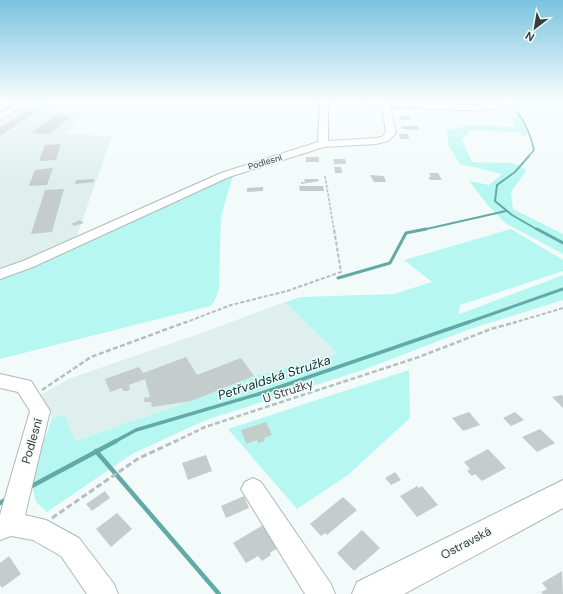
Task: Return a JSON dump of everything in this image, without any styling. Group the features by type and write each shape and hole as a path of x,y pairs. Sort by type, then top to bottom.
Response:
{"main road":[{"name":"Ostravská","path":"369,594 563,492"}],"street":[{"path":"323,128 323,144"},
{"name":"Podlesní","path":"0,274 28,264 225,175 323,144 376,141 387,138 391,133 390,128"},
{"name":"Podlesní","path":"0,381 24,386 40,411 5,526 37,528 70,548 104,594"},
{"path":"253,489 321,594"}],"path":[{"path":"31,397 91,357 231,306 287,292 341,272 325,176"},
{"name":"U Stružky","path":"37,528 139,458 205,427 419,357 491,329 563,308"}],"shaded area":[{"path":"0,128 71,128 66,134 112,136 76,238 6,267 0,268"},
{"path":"458,128 527,128 530,133 524,136 518,132 470,130 462,140 472,162 512,163 527,170 511,192 513,209 563,234 563,254 505,223 486,203 469,181 489,185 502,174 460,164 448,145 447,130"},
{"path":"233,175 221,217 219,289 214,302 210,306 0,359 0,279 22,272"},
{"path":"511,229 563,260 563,271 460,305 459,314 563,275 563,300 470,329 363,370 206,420 132,454 47,512 36,502 29,474 39,455 52,418 65,415 75,441 191,401 254,376 338,354 285,302 301,297 394,294 432,282 404,260"},
{"path":"285,302 339,354 254,376 191,401 75,441 65,415 52,418 40,395 71,378 210,330"},
{"path":"409,370 410,418 348,475 297,509 228,429"}],"building":[{"path":"0,128 12,128 0,136"},
{"path":"38,128 57,128 49,134 31,133"},
{"path":"402,128 418,128 419,130 402,129"},
{"path":"399,134 408,134 409,139 400,139"},
{"path":"61,144 56,160 39,161 45,145"},
{"path":"306,157 319,157 319,162 306,162"},
{"path":"333,159 345,159 346,164 334,164"},
{"path":"334,167 341,167 342,173 335,173"},
{"path":"53,168 47,185 29,186 35,170"},
{"path":"429,173 438,173 442,180 430,180 428,177 431,177"},
{"path":"370,175 384,176 386,182 374,182"},
{"path":"94,179 94,182 75,184 76,180"},
{"path":"304,179 318,179 319,181 301,184 301,182 305,182"},
{"path":"299,186 323,186 324,191 300,191"},
{"path":"263,187 263,191 247,192 247,188"},
{"path":"64,189 52,232 31,234 45,190"},
{"path":"80,220 84,223 74,226 71,224"},
{"path":"186,357 197,375 241,358 254,376 191,401 152,407 151,402 144,401 144,398 150,397 145,379 129,385 130,389 128,391 124,391 121,388 110,392 105,379 139,367 143,373"},
{"path":"563,396 563,408 552,397"},
{"path":"469,412 480,425 463,431 452,418"},
{"path":"515,412 524,420 511,426 503,418"},
{"path":"266,422 272,435 264,438 265,441 258,443 257,440 246,444 241,430"},
{"path":"540,429 555,443 537,452 522,437"},
{"path":"488,449 506,468 482,481 475,474 472,476 467,471 470,469 464,462"},
{"path":"206,455 212,471 188,480 182,463"},
{"path":"395,472 401,480 391,485 385,478"},
{"path":"417,486 419,488 422,486 438,505 417,517 400,496"},
{"path":"105,491 110,498 92,511 86,504"},
{"path":"244,496 249,508 226,518 221,506"},
{"path":"343,497 357,510 327,535 325,533 321,536 310,524"},
{"path":"117,513 132,529 111,547 96,529"},
{"path":"270,521 285,543 270,553 271,555 262,561 258,556 246,563 233,543"},
{"path":"362,530 380,548 354,571 337,553"},
{"path":"9,556 21,574 2,588 0,585 0,563"},
{"path":"562,571 563,594 543,594 541,592 547,589 542,583"}],"waterway":[{"path":"527,128 534,150 528,157"},
{"path":"529,156 515,172 497,185 495,201 512,215 538,230"},
{"path":"422,230 506,211"},
{"path":"338,278 390,263 406,233 426,229"},
{"path":"537,229 563,243"},
{"name":"Petřvaldská Stružka","path":"466,323 563,289"},
{"name":"Petřvaldská Stružka","path":"114,442 136,430 262,393 469,322"},
{"name":"Petřvaldská Stružka","path":"96,451 116,441"},
{"name":"Petřvaldská Stružka","path":"30,487 96,451"},
{"path":"96,451 219,594"},
{"name":"Petřvaldská Stružka","path":"0,503 7,499"}]}
